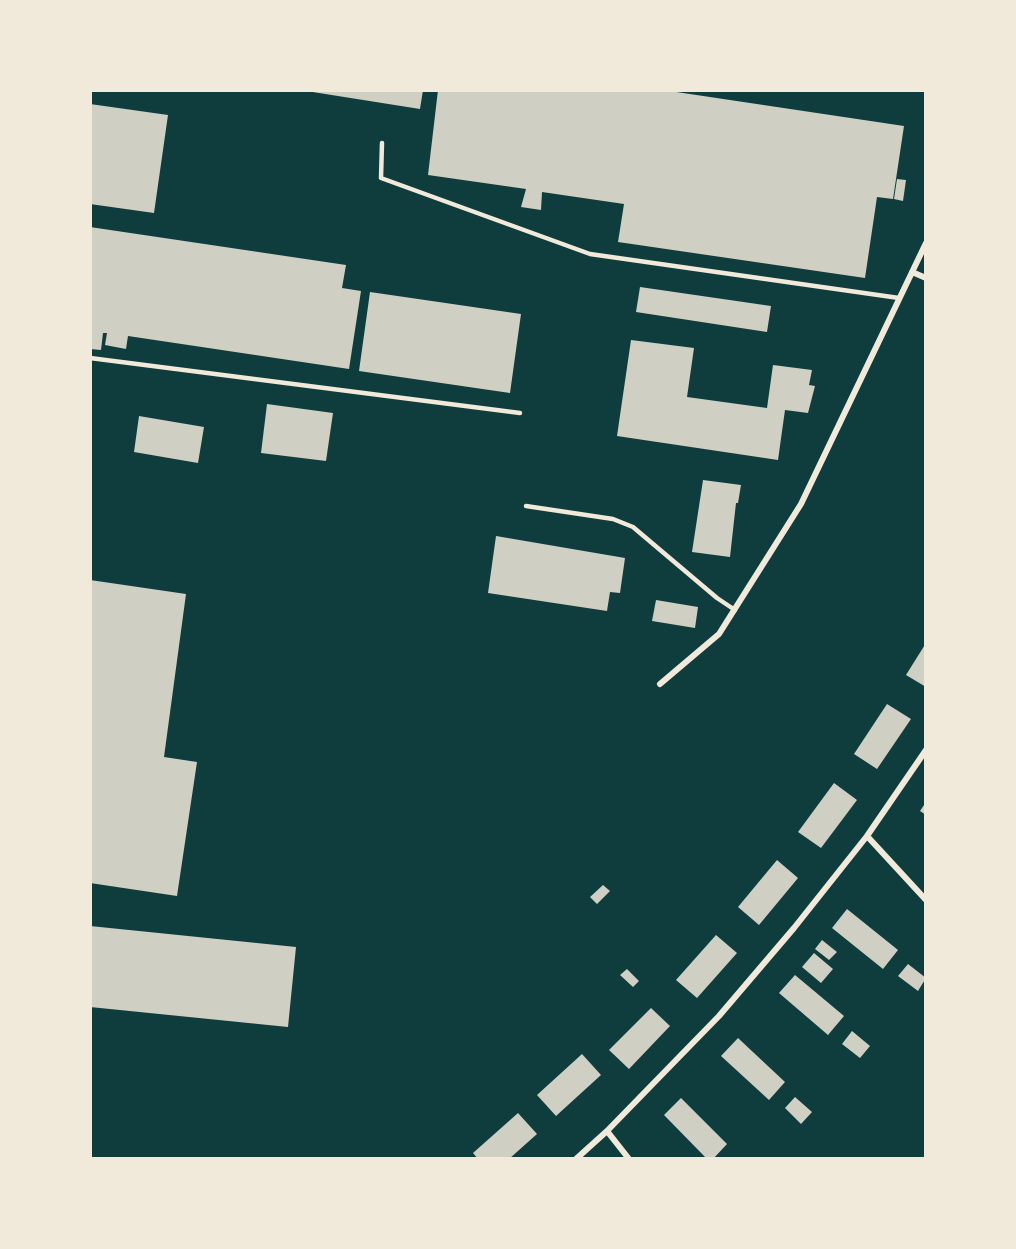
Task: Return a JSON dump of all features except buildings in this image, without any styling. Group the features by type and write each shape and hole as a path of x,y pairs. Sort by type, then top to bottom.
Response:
{"street":[{"path":"660,684 719,634 801,504 926,243"},
{"path":"912,272 926,278"},
{"path":"576,1159 607,1131 718,1016 794,928 867,836 926,750"},
{"path":"867,836 926,900"},
{"path":"607,1131 629,1159"}],"lane":[{"path":"382,143 381,178 590,254 899,298"},
{"path":"90,358 520,413"},
{"path":"526,507 613,519 633,527 717,598 735,610"}]}
